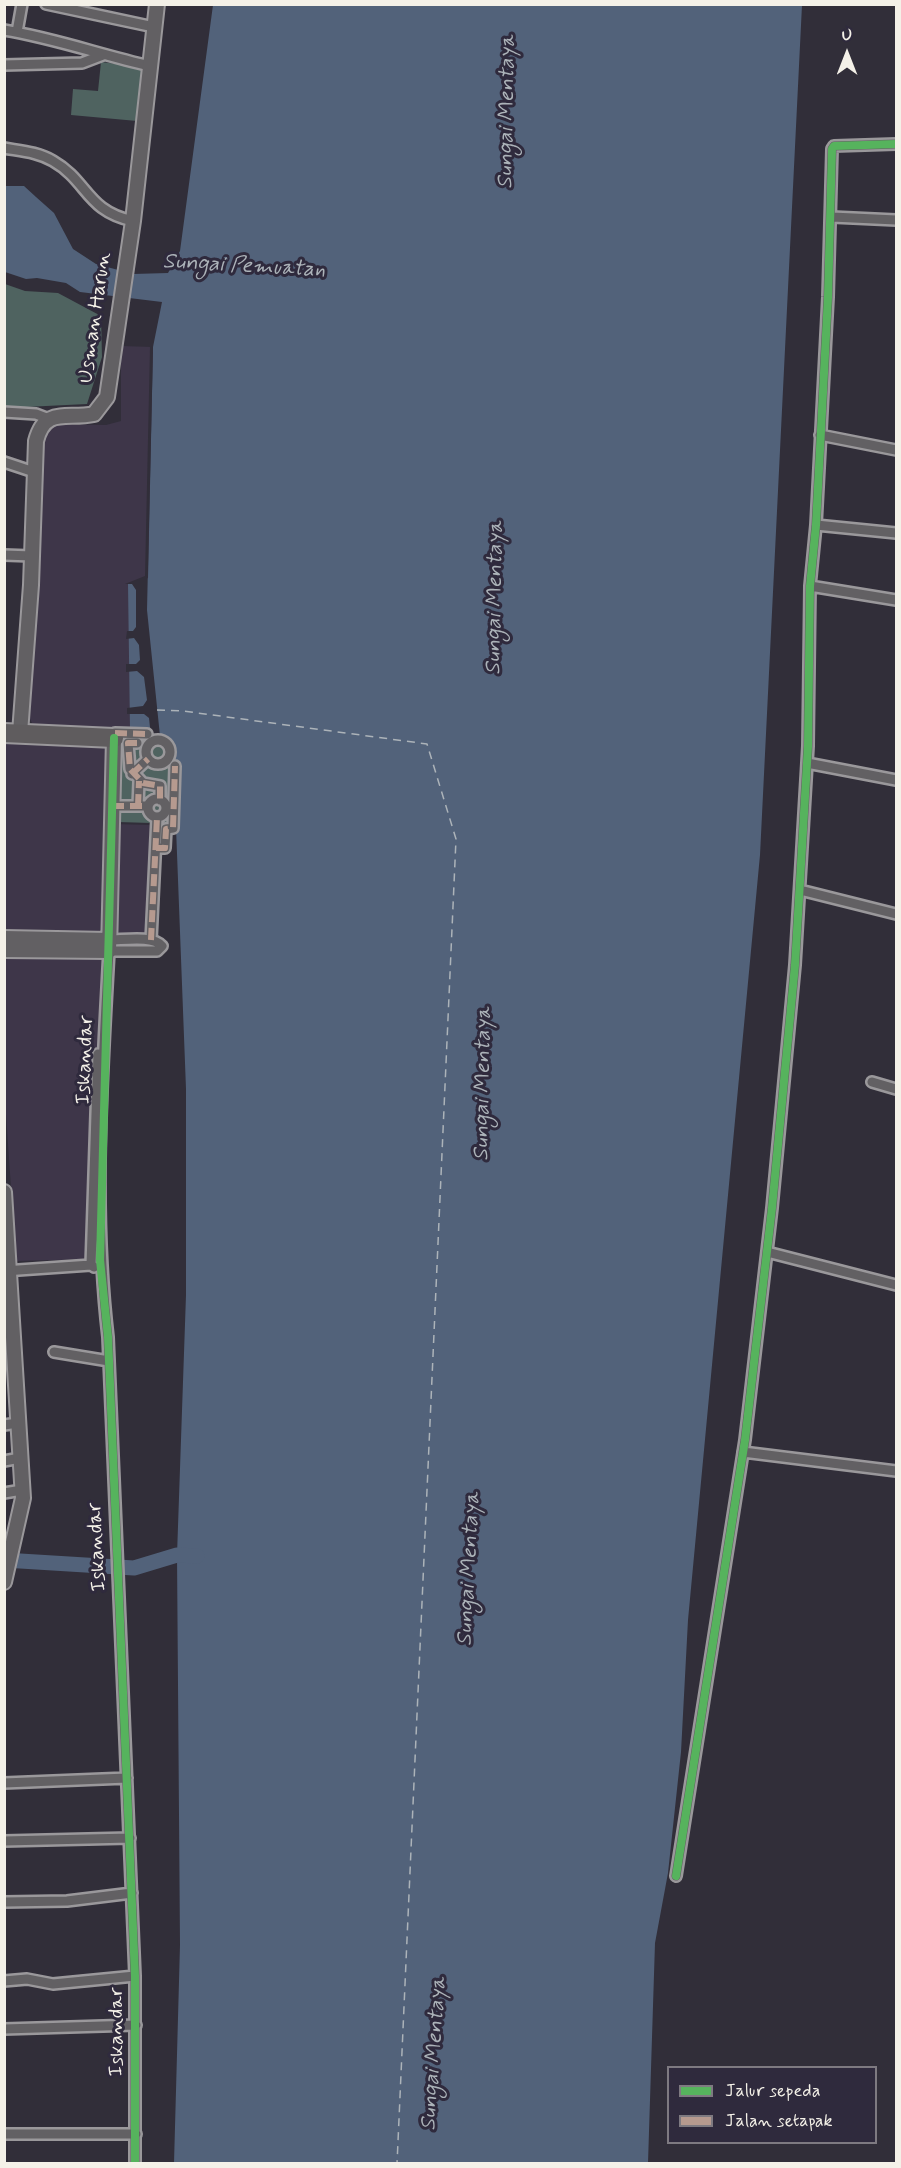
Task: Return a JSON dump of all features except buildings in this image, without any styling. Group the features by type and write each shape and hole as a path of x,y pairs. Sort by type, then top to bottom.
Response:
{"highway":[{"path":"12,733 115,736"}],"street":[{"path":"17,32 22,4"},
{"path":"46,4 154,27"},
{"name":"Usman Harun","path":"48,419 94,414 101,408 107,397 127,249 133,221 157,4"},
{"path":"4,30 78,45 103,55 150,66"},
{"path":"4,65 82,63 103,55"},
{"path":"676,1876 743,1452 767,1252 800,890 807,763 810,586 816,525 828,297 833,147 897,144"},
{"path":"4,148 36,153 55,162 106,213 133,221"},
{"path":"832,217 897,220"},
{"path":"4,412 36,414 48,419 39,429 34,472 32,556 12,733"},
{"path":"820,435 897,450"},
{"path":"4,462 34,472"},
{"path":"816,525 897,533"},
{"path":"4,555 32,556"},
{"path":"810,586 897,600"},
{"path":"115,736 147,734"},
{"name":"Iskandar","path":"115,736 100,1187 100,1273 109,1361 117,1586 130,1838 136,2025 135,2163"},
{"path":"136,777 160,786 160,800 166,809 163,815 157,817 151,815 143,806 136,777 127,759 128,743 137,743"},
{"path":"136,777 148,759"},
{"path":"807,763 897,780"},
{"path":"156,848 165,848 166,829 173,828 175,766"},
{"path":"112,806 143,806 160,800"},
{"path":"4,950 151,940 157,817"},
{"path":"800,890 897,914"},
{"path":"4,938 107,942"},
{"name":"Iskandar","path":"91,1265 107,942"},
{"path":"872,1082 897,1089"},
{"path":"4,1192 11,1424 20,1458 22,1490 22,1508 6,1575"},
{"path":"767,1252 897,1285"},
{"path":"6,1271 91,1265 100,1273"},
{"path":"54,1352 109,1361"},
{"path":"743,1452 897,1471"},
{"path":"4,1461 20,1458"},
{"path":"4,1493 22,1490"},
{"path":"4,1783 127,1778"},
{"path":"4,1841 130,1838"},
{"path":"4,1902 67,1901 132,1893"},
{"path":"4,1981 27,1979 53,1984 135,1976"},
{"path":"4,2029 136,2025"},
{"path":"4,2134 136,2134"}],"shaded area":[{"path":"121,346 153,347 147,610 160,736 34,727 29,717 41,437 53,424 106,425 121,421"},
{"path":"4,741 109,746 104,935 5,934"},
{"path":"114,824 150,825 147,935 110,935"},
{"path":"4,953 104,955 96,1259 16,1261 5,1100"}],"green space":[{"path":"101,62 142,67 137,121 71,115 73,89 98,91"},
{"path":"5,284 25,291 58,293 101,316 102,357 87,404 5,408"},
{"path":"122,736 158,737 169,743 173,749 175,830 151,830 151,823 118,822"}],"water":[{"path":"213,5 802,5 760,855 688,1620 681,1752 668,1873 655,1943 648,2163 174,2163 180,1945 177,1555 186,1295 186,1089 173,749 166,739 149,737 130,730 128,584 148,578 153,347 162,302 80,292 66,283 37,278 26,279 5,272 5,186 24,186 54,213 73,249 96,264 133,274 168,273 180,251"}],"pier":[{"path":"150,347 153,347 147,610 160,736 151,737 149,718 144,714 127,714 127,708 143,706 147,700 144,677 137,671 126,672 126,664 136,664 140,660 139,645 134,638 126,639 127,631 133,631 136,627 136,590 132,584 125,584 145,576"}],"waterway":[{"path":"4,1560 134,1568 177,1555 197,1556"}],"ferry route":[{"path":"157,710 183,711 427,744 456,839 397,2164"}],"marked path":[{"path":"115,733 147,734"},
{"path":"137,743 128,743 130,769 143,783 160,786 160,800"},
{"path":"132,774 148,759"},
{"path":"156,848 165,848 166,829 173,828 175,766"},
{"path":"138,806 139,781"},
{"path":"112,806 148,806"},
{"path":"151,940 157,817"}],"cycle path":[{"path":"676,1876 745,1440 772,1208 795,965 808,746 810,586 816,525 828,297 832,149 834,146 896,144"},
{"path":"114,738 100,1260 108,1337 135,1976 135,2164"}],"water label":[{"name":"Sungai Mentaya","path":"508,112"},
{"name":"Sungai Pemuatan","path":"244,267"},
{"name":"Sungai Mentaya","path":"496,598"},
{"name":"Sungai Mentaya","path":"484,1084"},
{"name":"Sungai Mentaya","path":"470,1569"},
{"name":"Sungai Mentaya","path":"435,2054"}]}
